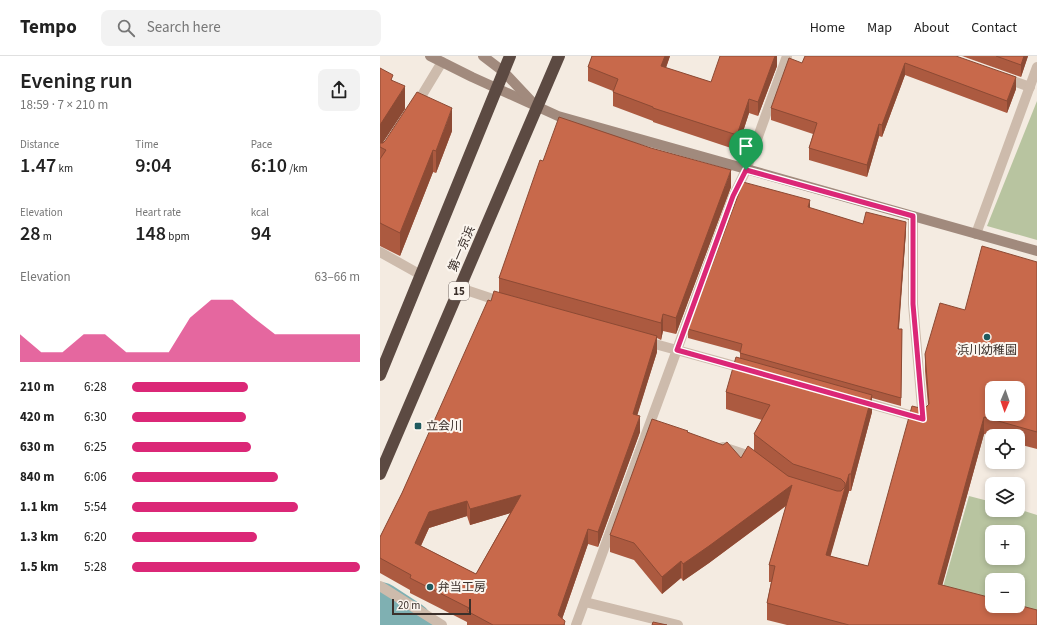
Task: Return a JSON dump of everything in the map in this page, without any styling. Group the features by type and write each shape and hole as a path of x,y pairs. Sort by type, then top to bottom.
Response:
{"highway":[{"path":"380,375 510,56"},
{"name":"第一京浜","path":"380,474 559,56"}],"street":[{"path":"430,56 497,89 558,116 1037,251"},
{"path":"483,56 504,72 538,107"},
{"path":"576,625 653,424 677,350 733,196 746,170 787,56"},
{"path":"410,114 442,62"},
{"path":"976,234 1037,68"},
{"path":"993,74 1030,87"},
{"path":"847,398 923,419 913,304 913,216"},
{"path":"380,252 421,275"},
{"path":"460,288 487,298 517,306"},
{"path":"636,339 756,372"},
{"path":"714,444 750,456 762,465"},
{"path":"380,586 442,625"},
{"path":"584,602 678,625"}],"green space":[{"path":"1037,101 1037,240 987,226"},
{"path":"969,496 985,500 985,517 1025,517 1025,511 1037,515 1037,613 1025,609 1025,573 985,573 985,599 943,587"}],"building":[{"path":"592,56 665,56 661,66 711,82 720,56 775,56 758,102 749,99 737,135 653,108 613,92 618,79 588,67"},
{"path":"805,56 956,56 1016,77 1007,101 905,63 882,125 879,124 867,165 809,148 817,123 771,108 789,58 802,63"},
{"path":"996,56 1024,56 1021,65"},
{"path":"380,68 393,75 391,80 405,86 380,125"},
{"path":"417,92 452,108 436,151 433,150 400,233 380,223 380,159 386,150 380,147 380,143 385,141"},
{"path":"559,117 651,148 731,170 676,318 663,314 661,323 499,278 540,160 543,161"},
{"path":"743,182 810,200 808,207 863,224 866,212 906,222 898,329 902,329 901,398 740,353 742,344 688,329"},
{"path":"982,246 1037,262 1037,432 998,421 1025,421 1025,381 985,381 985,417 938,584 985,596 985,613 1025,613 1025,607 1037,610 1037,625 849,625 767,603 775,566 769,565 792,485 683,564 681,561 662,577 634,543 610,535 652,419 723,445 727,442 741,458 748,446 788,476 837,491 841,491 845,487 845,483 841,479 793,464 754,434 770,405 726,392 736,357 872,395 851,474 849,474 826,555 868,566 912,406 924,409 929,404 925,354 940,303 965,310"},
{"path":"494,291 657,336 633,414 640,416 598,532 588,529 558,615 565,621 564,625 493,625 467,611 469,608 410,578 411,575 380,558 380,537 402,493 488,300 491,301","holes":["521,495 476,574 415,543 429,512 467,501 470,509"]},
{"path":"653,622 667,625 652,625"}],"waterway":[{"name":"立会川","path":"380,606 409,625"}],"place":[{"name":"浜川幼稚園","path":"987,337"},
{"name":"立会川","path":"418,426"},
{"name":"弁当工房","path":"430,587"}],"route":[{"path":"746,170 913,216 913,304 923,419 677,350 733,196 746,170"}]}
